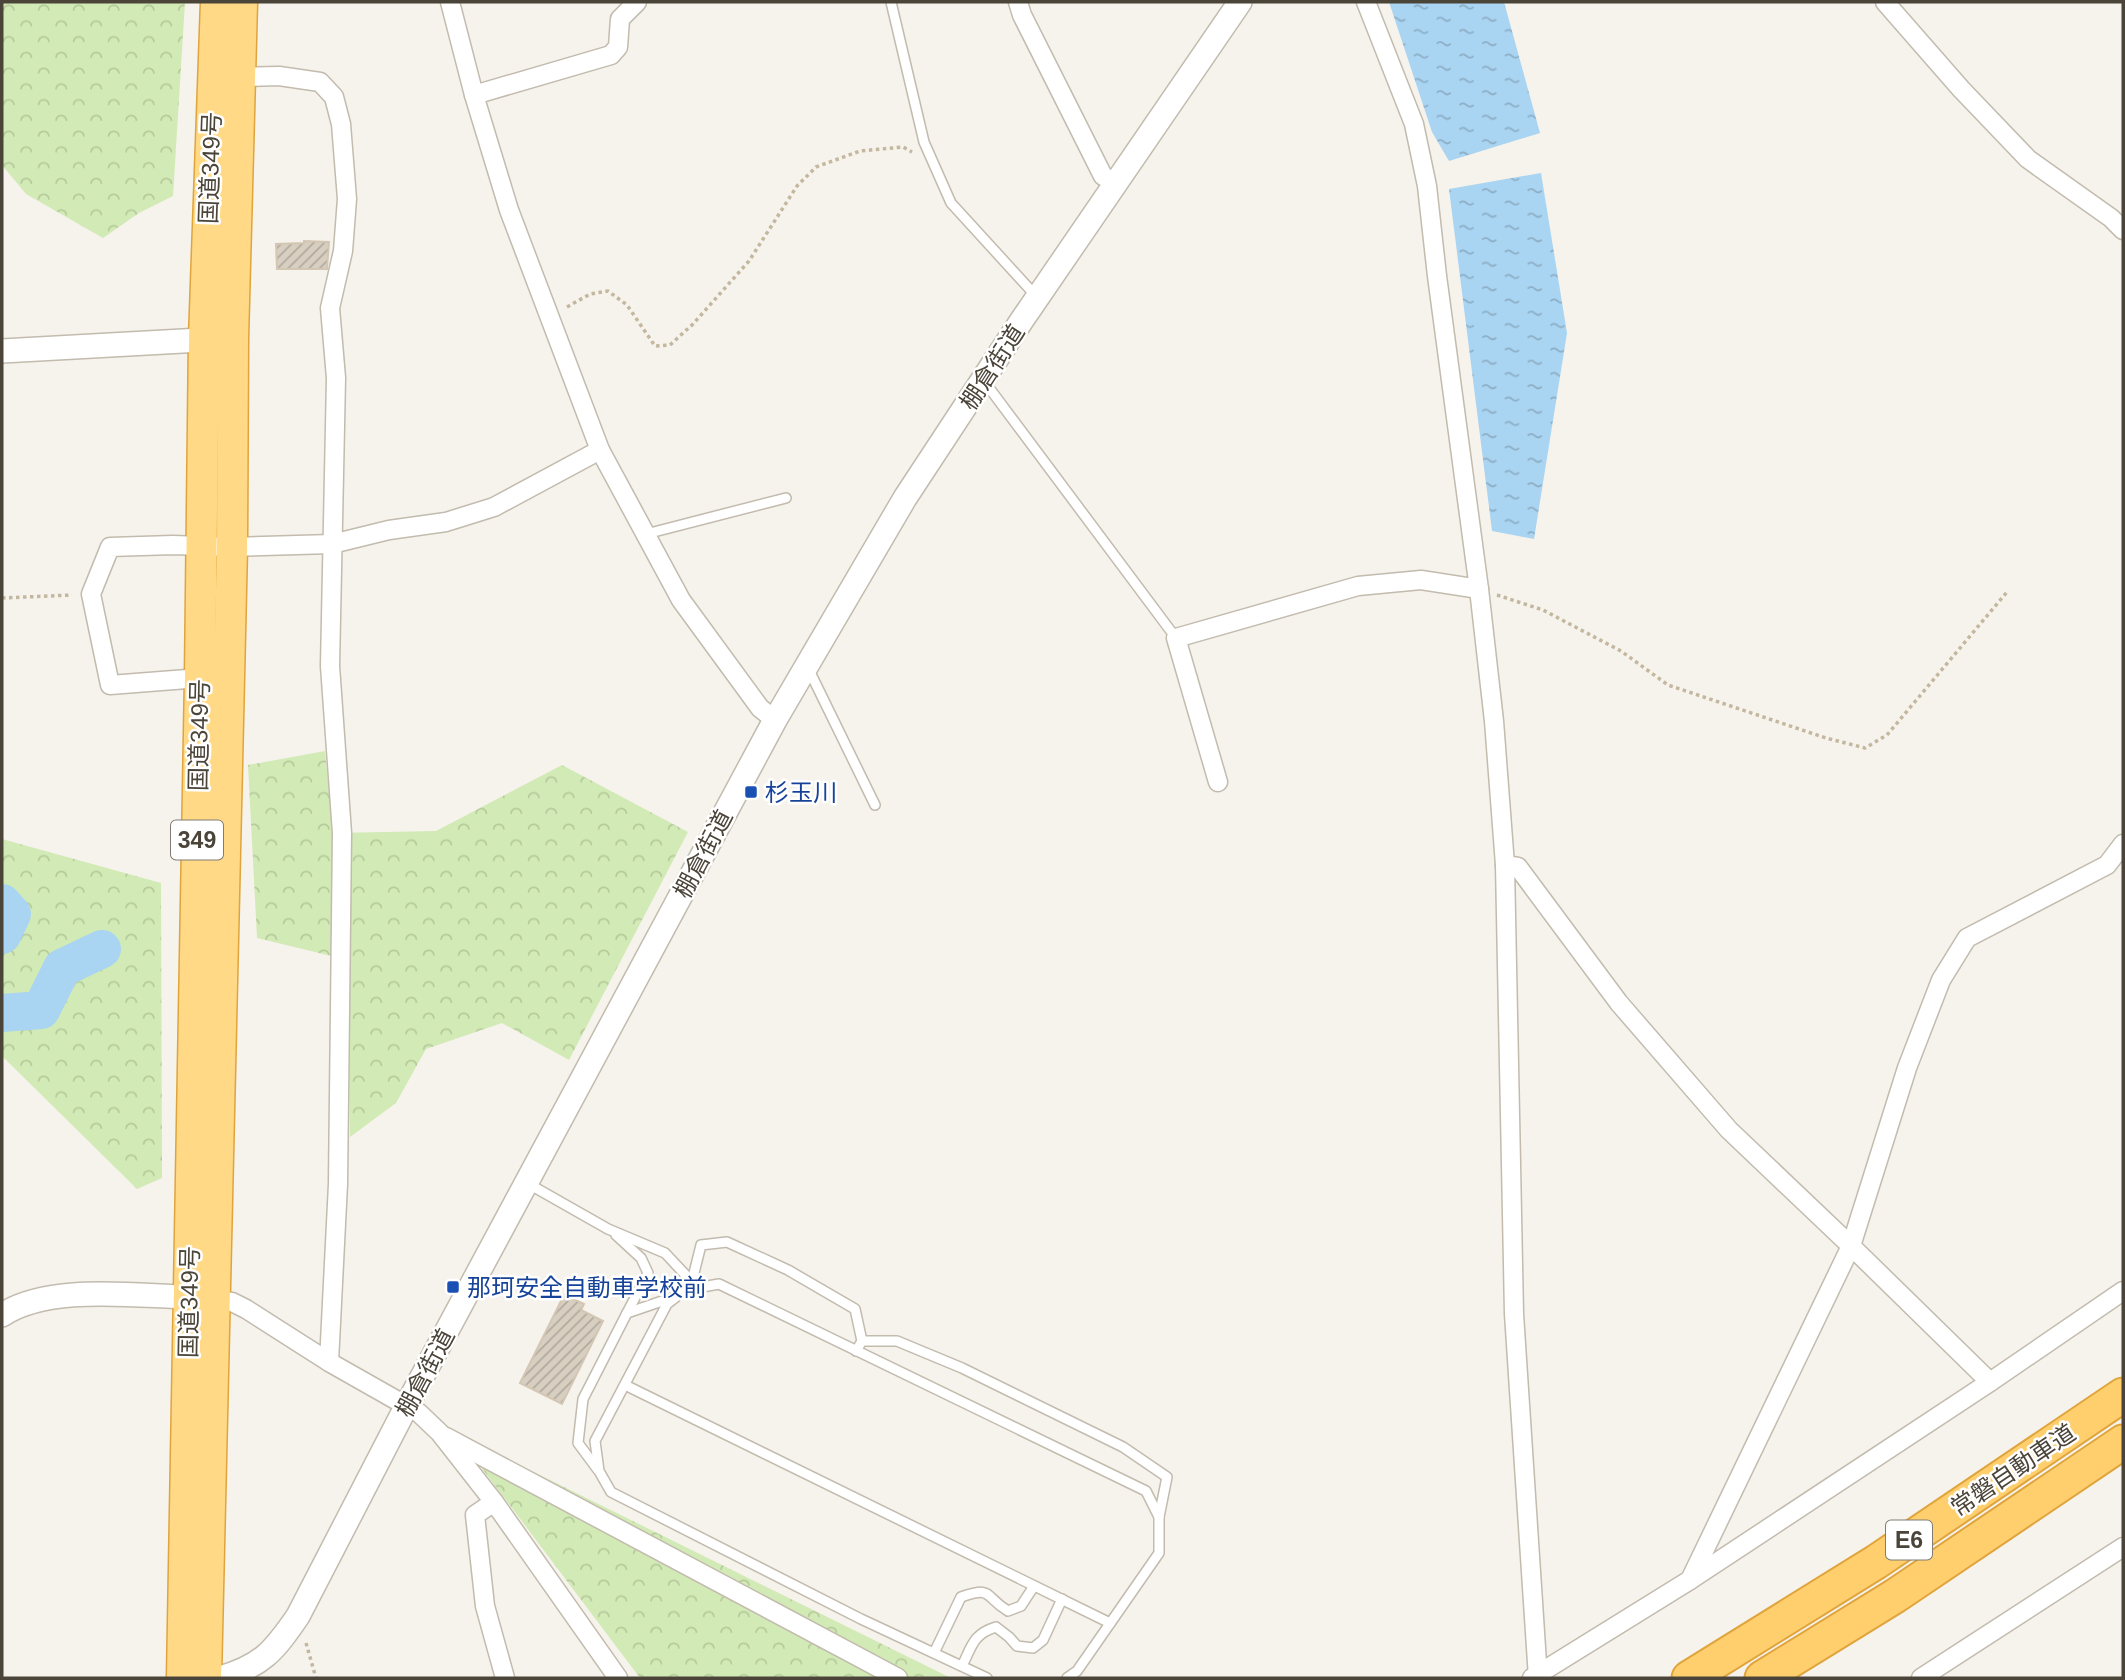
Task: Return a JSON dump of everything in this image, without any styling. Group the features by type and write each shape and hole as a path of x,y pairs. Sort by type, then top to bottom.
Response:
{"highway":[{"name":"国道349号","path":"181,1678 202,1297 232,547 219,339 216,2"},
{"name":"国道349号","path":"206,1678 200,546 219,339 239,77 242,2"},
{"name":"常磐自動車道","path":"1689,1678 1876,1562 2123,1395"},
{"name":"常磐自動車道","path":"1762,1678 1895,1596 2123,1442"}],"street":[{"path":"450,2 474,95 509,210 600,450 681,600 760,708 775,720"},
{"path":"474,95 611,55 618,47 620,19 636,2"},
{"path":"1018,2 1103,176 1115,182"},
{"name":"棚倉街道","path":"220,1678 255,1665 277,1647 298,1616 407,1405 775,720 905,498 1037,297 1240,2"},
{"path":"1366,2 1414,124 1427,186 1494,721 1505,864 1514,1314 1536,1677 1690,1580 2123,1291"},
{"path":"1885,2 1961,89 2028,159 2111,218 2123,230"},
{"path":"239,77 279,76 320,82 334,97 341,124 347,199 343,251 330,308 337,378 330,666 342,833 338,1184 329,1362"},
{"path":"2,351 219,339"},
{"path":"200,678 110,685 91,594 110,547 331,544 389,530 446,522 494,507 600,450"},
{"path":"1218,782 1176,638 1358,586 1421,580 1479,589"},
{"path":"1690,1580 1852,1246 1907,1068 1941,980 1968,938 2107,865 2123,844"},
{"path":"1505,864 1518,867 1619,1003 1729,1130 1990,1382"},
{"path":"2,1315 40,1299 72,1294 202,1297 232,1302 246,1309 329,1362 407,1405 440,1433 494,1502 618,1678"},
{"path":"440,1433 898,1678"},
{"path":"494,1502 475,1515 485,1605 505,1678"},
{"path":"1921,1678 2123,1547"}],"lane":[{"path":"891,2 924,142 951,203 1037,297"},
{"path":"983,380 1176,638"},
{"path":"646,534 786,498"},
{"path":"807,666 875,805"},
{"path":"527,1183 608,1229 665,1253 697,1288"},
{"path":"608,1229 642,1258 648,1273 583,1399 578,1443 611,1492 861,1619 987,1678"},
{"path":"697,1288 694,1273 701,1245 727,1242 788,1270 855,1308 862,1341 856,1351"},
{"path":"599,1471 595,1441 667,1304 685,1290 719,1284 1146,1491 1159,1517"},
{"path":"627,1313 678,1295"},
{"path":"862,1341 897,1341 962,1368 1123,1447 1167,1476 1159,1517 1158,1553 1077,1671 1067,1678"},
{"path":"625,1385 1110,1623"},
{"path":"934,1653 961,1597 980,1591 990,1595 1007,1611 1021,1606 1034,1586"},
{"path":"962,1666 975,1639 983,1632 996,1627 1017,1646 1032,1648 1043,1640 1062,1599"}],"path":[{"path":"549,317 590,294 608,291 627,305 654,346 670,345 693,324 749,261 797,186 817,167 860,151 903,147 933,162"},
{"path":"1479,589 1543,610 1621,651 1668,685 1826,738 1865,748 1887,735 2007,592"},
{"path":"2,597 91,594"},
{"path":"298,1616 316,1678"}],"green space":[{"path":"2,2 185,2 173,196 139,213 103,238 26,194 2,165"},
{"path":"325,751 333,833 436,831 562,765 688,832 569,1060 502,1023 426,1049 396,1103 350,1137 348,960 257,938 248,765"},
{"path":"2,839 161,883 162,1178 137,1189 2,1056"},
{"path":"485,1448 951,1678 640,1678 481,1467"}],"water":[{"path":"1389,2 1504,2 1540,133 1449,161 1432,132"},
{"path":"1541,173 1567,333 1534,539 1492,531 1449,189"}],"building":[{"path":"329,242 327,269 277,269 276,244"},
{"path":"564,1295 584,1304 581,1310 603,1321 562,1404 520,1383"}],"waterway":[{"path":"2,903 12,914 2,935"},
{"path":"2,1013 41,1010 62,968 102,949"}],"place":[{"name":"杉玉川","path":"751,792"},
{"name":"那珂安全自動車学校前","path":"453,1287"}]}
